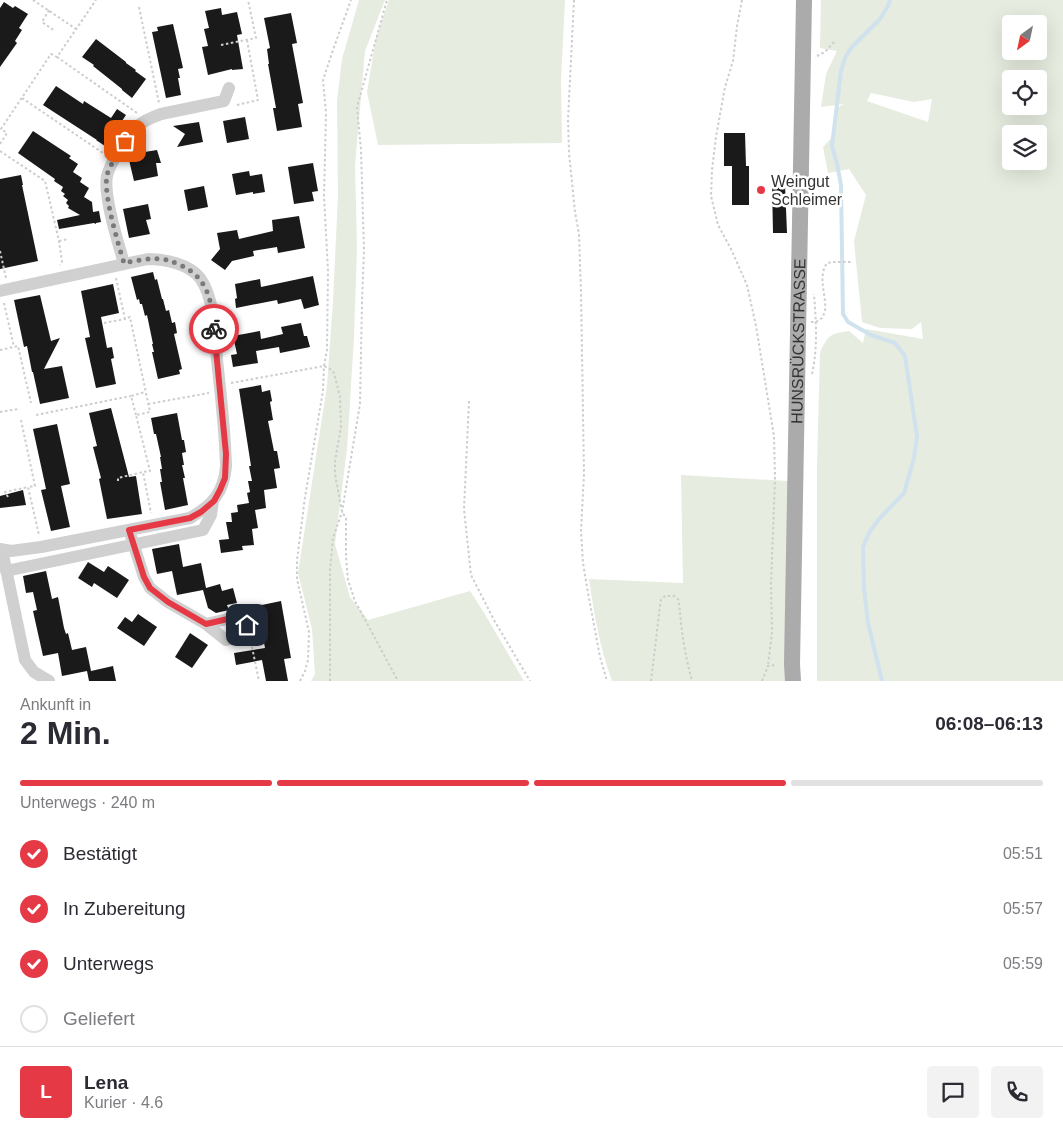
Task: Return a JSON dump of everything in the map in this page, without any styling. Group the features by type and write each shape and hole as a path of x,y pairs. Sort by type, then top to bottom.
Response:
{"main road":[{"name":"HUNSRÜCKSTRASSE","path":"793,681 804,0"}],"street":[{"path":"119,265 115,229 106,191 107,175 130,133 141,122 161,114 224,101 228,88"},
{"path":"3,288 148,259 172,261 188,268 200,278 208,295 212,311 226,466 225,478 214,501 211,515 203,530 6,571"},
{"path":"49,681 34,672 26,660 1,550 11,551 41,547 190,518 214,501"},
{"path":"129,530 144,577 150,588 168,602 206,624 226,640 249,635 245,615 206,624"}],"path":[{"path":"33,0 76,29"},
{"path":"57,57 96,0"},
{"path":"221,45 256,38 248,0"},
{"path":"300,681 308,660 309,632 297,579 297,560 327,350 328,271 324,196 326,113 323,80 351,0"},
{"path":"330,681 330,572 333,538 342,512 360,404 364,250 362,150 357,107 387,0"},
{"path":"574,0 568,119 574,212 579,234 581,292 584,474 581,531 583,563 588,594 600,657 607,681"},
{"path":"742,0 732,61 716,137 711,196 718,226 731,249 746,285 756,326 774,436 772,632 768,666 762,681"},
{"path":"139,8 161,114"},
{"path":"49,10 42,22 55,31"},
{"path":"234,105 258,100 247,40"},
{"path":"803,57 816,56 825,52 834,42"},
{"path":"0,144 7,133 1,129 51,54 147,120"},
{"path":"22,98 114,161"},
{"path":"0,151 45,181 59,241 62,262 59,267"},
{"path":"59,241 68,239"},
{"path":"0,252 3,288 14,347"},
{"path":"799,323 816,322 822,318 825,311 823,269 827,263 853,262"},
{"path":"119,265 125,318"},
{"path":"104,323 130,317 150,412 136,415"},
{"path":"0,350 18,346 31,403"},
{"path":"148,404 324,366 334,373 340,397 341,427 335,474 342,512 346,518 348,580 360,610 398,681"},
{"path":"36,415 145,392"},
{"path":"118,481 118,478 150,472 131,396"},
{"path":"469,401 464,509 471,575 494,620 530,681"},
{"path":"0,412 18,409"},
{"path":"8,497 5,492 35,486 21,420"},
{"path":"143,472 153,526"},
{"path":"28,487 41,547"},
{"path":"651,681 660,606 661,600 665,596 674,596 678,599 692,681"},
{"path":"249,635 259,681"},
{"path":"768,666 792,664"}],"shaded area":[{"path":"359,0 385,0 365,51 355,165 357,248 354,337 347,449 335,544 350,597 368,620 470,591 524,681 311,681 315,674 312,629 298,573 327,386 338,196 337,101 342,59"},
{"path":"389,0 565,0 561,80 562,143 378,145 367,92 376,38"},
{"path":"821,0 1063,0 1063,681 817,681 817,466 820,352 828,338 838,333 849,331 863,343 866,329 923,339 921,322 912,329 880,328 862,322 854,241 866,195 849,169 828,173 823,147 835,134 837,108 844,104 821,107 826,74 837,51 820,48","holes":["871,93 914,102 932,99 928,122 867,101"]},
{"path":"681,475 788,481 786,681 612,681 598,631 589,579 683,583"}],"building":[{"path":"4,2 28,14 19,28 22,30 15,41 17,43 0,67 0,8"},
{"path":"221,8 222,15 237,12 242,34 237,35 243,69 232,69 208,75 202,47 208,46 204,29 209,28 205,11"},
{"path":"291,13 297,43 292,44 303,103 298,104 302,127 277,131 273,108 276,108 268,64 267,49 270,48 264,18"},
{"path":"173,24 183,68 178,69 181,95 166,98 152,32 158,31 157,27"},
{"path":"96,39 146,79 132,98 82,57"},
{"path":"56,86 83,104 84,101 111,118 117,109 126,115 105,146 43,105"},
{"path":"245,117 249,139 227,143 223,121"},
{"path":"199,122 203,142 177,147 185,134 173,126"},
{"path":"33,131 71,156 69,158 78,164 73,172 82,178 80,182 89,188 84,197 92,202 93,212 99,211 101,222 59,229 57,220 80,215 68,208 69,206 66,203 68,200 61,191 63,187 54,181 55,179 18,153"},
{"path":"724,133 745,133 746,166 749,166 749,205 732,205 732,166 724,166"},
{"path":"157,150 161,163 156,163 158,176 134,181 129,160 132,154"},
{"path":"313,163 318,191 312,192 314,201 294,204 288,167"},
{"path":"249,171 250,176 262,174 265,192 236,195 232,174"},
{"path":"21,175 38,261 0,269 0,179"},
{"path":"785,184 787,233 773,233 772,185"},
{"path":"204,186 208,207 188,211 184,190"},
{"path":"148,204 151,219 146,220 150,234 129,238 123,209"},
{"path":"299,216 305,248 278,253 277,247 253,251 254,256 232,261 225,270 211,260 220,249 217,233 237,230 239,239 273,231 272,220"},
{"path":"153,272 155,280 157,279 166,311 169,310 172,323 175,322 177,333 174,334 182,369 179,370 180,374 158,379 147,315 145,316 139,299 137,300 131,277"},
{"path":"313,276 319,305 304,309 301,299 278,304 277,300 236,308 235,284 260,279 261,287"},
{"path":"113,284 119,313 101,317 107,348 112,347 114,358 111,359 116,384 96,388 85,338 90,337 81,291"},
{"path":"40,295 51,341 60,338 44,369 62,366 69,398 40,404 27,346 24,347 14,300"},
{"path":"301,323 304,336 307,336 310,347 280,353 279,347 256,351 258,363 233,367 231,355 237,354 233,336 260,331 261,339 283,334 281,327"},
{"path":"261,385 262,392 270,390 272,401 270,402 273,420 268,421 274,451 277,451 280,468 274,469 277,488 264,490 266,508 255,510 258,528 252,529 254,545 242,546 243,550 221,553 219,540 229,539 226,522 232,522 231,513 238,512 237,505 249,503 247,493 250,492 248,481 252,481 239,389"},
{"path":"111,408 129,477 136,476 142,514 107,519 99,479 101,478 93,447 97,446 89,413"},
{"path":"177,413 186,452 182,453 184,465 182,465 188,505 165,510 160,482 162,482 161,457 151,418"},
{"path":"57,424 70,484 61,486 70,527 51,531 41,490 46,489 33,429"},
{"path":"23,490 26,505 0,508 0,496"},
{"path":"179,544 183,567 201,563 206,588 220,584 222,591 233,588 237,603 227,605 229,610 216,613 208,608 203,590 177,595 172,571 157,574 152,549"},
{"path":"88,562 104,572 108,566 129,580 117,598 94,583 92,587 78,578"},
{"path":"46,571 52,599 58,597 64,628 66,634 68,633 72,650 86,647 91,671 113,666 116,681 89,681 87,671 62,676 58,653 43,656 33,611 37,610 33,592 26,593 23,576"},
{"path":"281,601 291,658 284,659 288,681 266,681 262,660 236,665 234,653 265,648 257,606"},
{"path":"138,614 157,627 144,646 117,628 125,617 132,622"},
{"path":"190,633 208,645 192,668 175,657"}],"waterway":[{"path":"882,681 868,623 864,588 863,547 869,533 879,519 904,493 914,458 917,436 905,356 895,343 871,335 848,322 843,314 841,185 832,146 841,71 845,58 851,48 880,19 890,0"}],"way so far":[{"path":"125,141 107,175 106,191 124,263 160,259 172,261 188,268 200,278 208,295 214,329"}],"place":[{"name":"Weingut Schleimer","path":"761,190"}],"route":[{"path":"214,329 226,454 225,478 220,490 214,501 190,518 129,530 144,577 150,588 168,602 206,624 245,615 247,625"}]}
